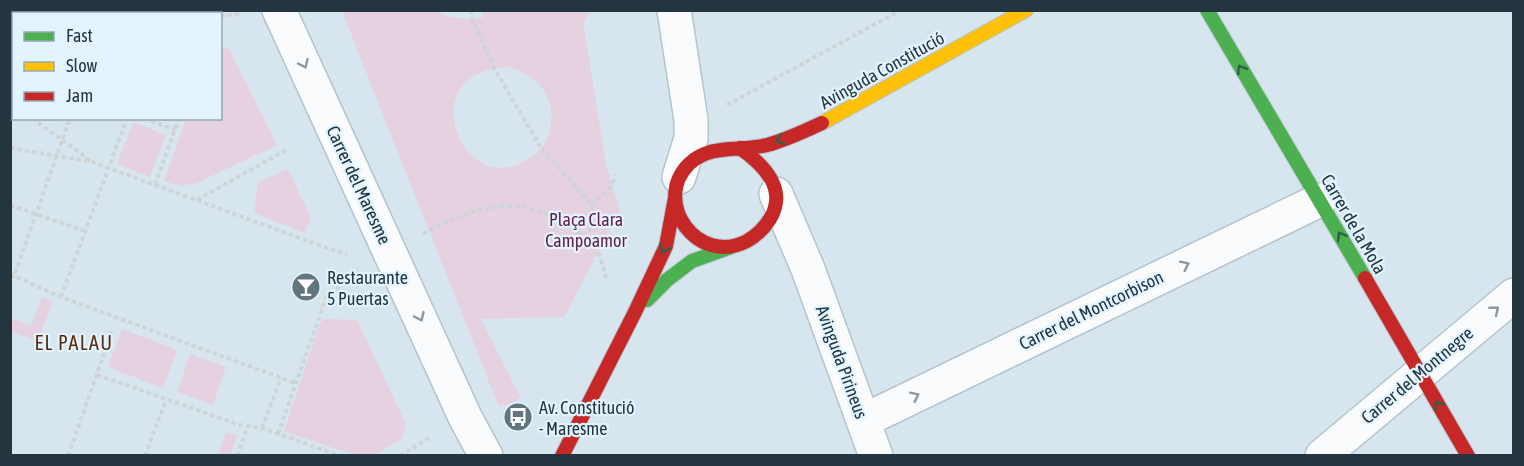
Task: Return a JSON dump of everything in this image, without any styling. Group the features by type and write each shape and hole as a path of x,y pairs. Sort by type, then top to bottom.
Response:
{"street":[{"name":"Carrer del Maresme","path":"279,10 465,417 486,456"},
{"path":"562,456 666,246 677,184 691,138 690,101 674,10"},
{"name":"Avinguda Constitució","path":"736,148 766,146 819,126 1026,10"},
{"name":"Carrer de la Mola","path":"1208,10 1468,456"},
{"path":"635,312 668,280 692,261 741,244 760,233 775,206 778,183 764,167 709,129 690,101"},
{"name":"Avinguda Constitució","path":"804,144 819,126"},
{"path":"736,148 712,150 687,165 677,184 676,207 681,222 691,235 704,243 720,247 741,244"},
{"name":"Avinguda Pirineus","path":"778,183 876,456"},
{"name":"Carrer del Montcorbison","path":"863,421 1320,200"},
{"name":"Avinguda Pirineus","path":"741,244 764,241 782,246 808,269"},
{"name":"Carrer del Montnegre","path":"1322,456 1514,295"}],"path":[{"path":"471,10 472,19 494,68 542,148 592,205"},
{"path":"222,14 246,13"},
{"path":"35,120 92,162"},
{"path":"69,120 37,214 12,276 61,297 295,383"},
{"path":"61,297 126,120"},
{"path":"149,120 175,130"},
{"path":"155,185 178,120"},
{"path":"10,148 92,162 327,248 350,254"},
{"path":"196,200 286,150"},
{"path":"589,242 592,205 612,185 615,175"},
{"path":"10,205 86,231"},
{"path":"420,236 445,222 478,209 526,206 558,218 589,242 598,252 609,289"},
{"path":"278,434 326,298 346,282"},
{"path":"68,456 112,331"},
{"path":"97,375 166,400 248,426 262,428 340,456"},
{"path":"262,428 281,378"},
{"path":"145,456 166,400"},
{"path":"237,456 248,426"},
{"path":"400,456 435,434"}],"green space":[{"name":"Plaça Clara Campoamor","path":"342,11 434,11 451,17 472,19 484,17 481,11 592,11 583,22 606,164 620,211 564,317 481,319 520,396 512,405 498,405","holes":["509,67 536,82 547,97 551,117 548,135 538,152 512,167 488,166 470,153 458,134 454,111 460,90 478,74"]},
{"path":"222,47 229,49 277,145 197,183 180,186 164,181 186,120 222,120"},
{"path":"133,122 166,135 150,177 117,164"},
{"path":"288,169 311,218 305,233 254,213 258,182"},
{"path":"42,297 53,301 38,341 11,332 11,318 31,326"},
{"path":"324,319 357,320 406,424 402,439 374,455 354,455 284,431 320,323"},
{"path":"122,329 177,350 163,388 108,367"},
{"path":"190,354 226,367 213,405 177,392"},
{"path":"226,432 238,436 230,455 218,455"}],"traffic: fast":[{"path":"1207,10 1365,278"},
{"path":"647,300 667,280 692,261 731,247"}],"traffic: slow":[{"path":"822,123 1026,10"}],"traffic: jam":[{"path":"740,148 749,155 757,162 771,179 775,188 775,208 765,226 747,241 729,247 712,245 697,238 685,226 678,212 675,196 679,179 689,164 707,153 726,149 767,145 822,123"},
{"path":"562,456 666,246 675,198"},
{"path":"1365,278 1468,456"}],"place":[{"name":"Restaurante 5 Puertas","path":"306,287"},
{"name":"Av. Constitució - Maresme","path":"518,417"}],"district":[{"name":"EL PALAU","path":"74,342"}]}
